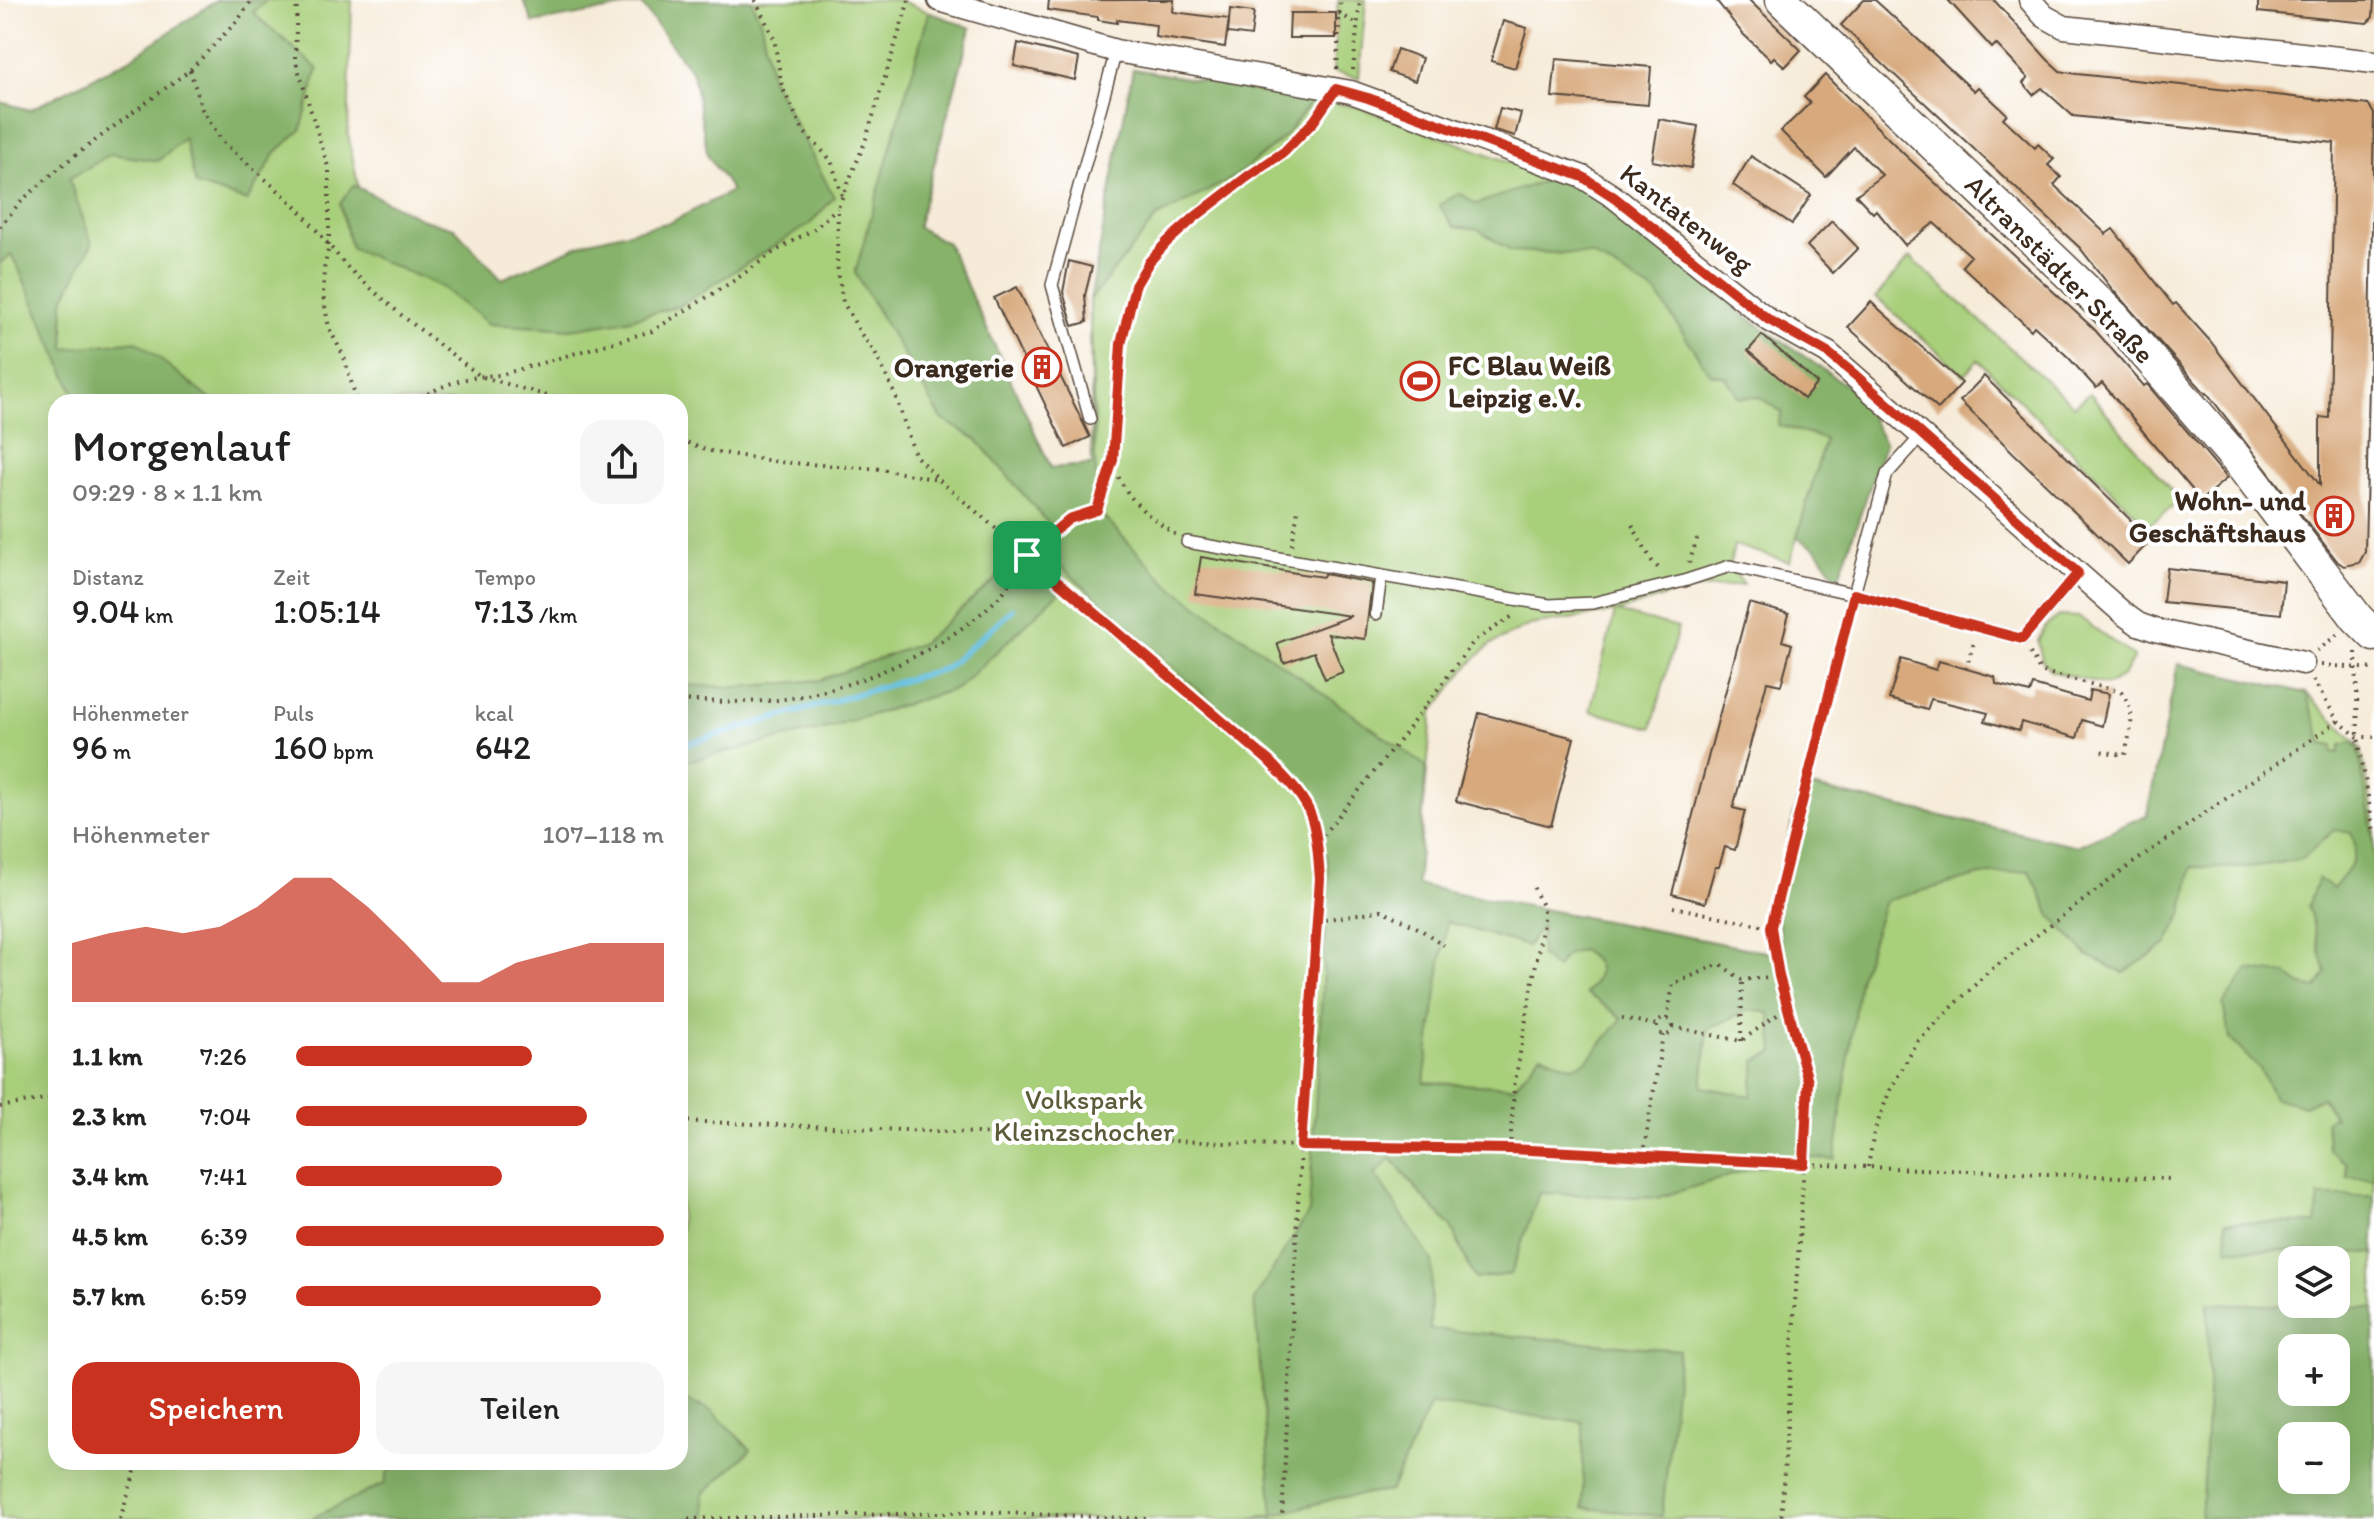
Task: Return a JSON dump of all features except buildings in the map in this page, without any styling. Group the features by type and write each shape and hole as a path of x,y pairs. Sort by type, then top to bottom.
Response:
{"street":[{"name":"Kantatenweg","path":"939,0 1116,51 1343,90 1583,177 1614,197 1769,320 1828,353 2138,624 2303,663"},
{"name":"Altranstädter Straße","path":"1782,0 2113,316 2239,462 2357,618 2374,635"},
{"path":"2030,0 2044,16 2064,27 2374,62"}],"lane":[{"path":"1090,419 1052,285 1116,51"},
{"path":"1854,594 1887,474 1922,435"},
{"path":"1187,542 1549,605 1593,603 1730,566 1854,594 2022,639 2078,573"},
{"path":"1376,614 1381,576"}],"path":[{"path":"0,227 20,202 73,156 190,70 238,20 252,0"},
{"path":"297,0 295,59 329,170 329,246 323,295 329,328 344,357 355,394"},
{"path":"755,0 774,38 782,87 804,132 831,160 842,198"},
{"path":"909,0 865,142 838,207 837,265 843,302 874,351 894,392 915,455 939,480 1269,761 1303,800 1311,814 1320,879 1301,1146 1282,1519"},
{"path":"1340,0 1343,90"},
{"path":"688,700 778,700 879,672 934,646 972,621 1002,594 1027,555 1069,519 1097,510 1113,460 1121,344 1135,286 1149,262 1195,217 1284,152 1343,90 1360,0"},
{"path":"1339,13 1357,24"},
{"path":"190,70 202,109 222,141 297,207 349,269 400,314 480,376 541,394"},
{"path":"426,394 439,386 480,376 500,375 652,331 814,229 838,207"},
{"path":"688,443 711,451 779,462 881,469 939,480"},
{"path":"1113,460 1120,482 1140,507 1187,542"},
{"path":"1289,560 1298,509"},
{"path":"1632,525 1652,561 1678,582 1698,536"},
{"path":"1781,1519 1808,1081 1779,976 1771,927 1854,594"},
{"path":"1317,842 1474,641 1517,614 1549,605"},
{"path":"1966,669 1978,627"},
{"path":"2022,639 2040,671 2121,692 2127,700 2132,715 2125,755 2098,751"},
{"path":"2303,663 2338,721 2358,737 2374,737"},
{"path":"2335,666 2374,669"},
{"path":"2356,668 2358,737 2374,832"},
{"path":"1868,1167 1874,1132 1890,1090 1918,1041 1988,972 2133,863 2338,721"},
{"path":"1510,1149 1514,1087 1543,924 1543,908 1532,884"},
{"path":"1673,907 1771,927"},
{"path":"1317,921 1382,910 1444,945"},
{"path":"1779,976 1742,980 1720,964 1673,984 1667,1019 1673,1027 1741,1041 1788,1007"},
{"path":"1741,1041 1742,980"},
{"path":"1622,1018 1657,1025"},
{"path":"1667,1019 1662,1019 1657,1030 1663,1035 1669,1034 1673,1027"},
{"path":"1643,1155 1663,1035"},
{"path":"0,1107 48,1098"},
{"path":"688,1121 1301,1146 1510,1149 2171,1179"},
{"path":"120,1519 135,1470"},
{"path":"688,1519 983,1512 1148,1519"}],"green space":[{"path":"217,0 267,0 253,13 318,69 301,130 276,152 247,201 196,185 184,138 158,161 111,154 69,179 92,244 63,301 65,349 137,341 204,394 74,394 18,267 11,255 0,263 0,102 30,110 128,60"},
{"name":"Volkspark Kleinzschocher","path":"239,0 352,0 348,133 360,197 487,291 609,292 745,192 674,0 898,0 971,28 917,227 947,243 1051,468 1092,465 1090,300 1133,69 1362,108 1583,189 1698,273 1784,404 1779,425 1825,439 1790,562 1734,545 1730,566 1744,585 1684,590 1617,612 1678,628 1652,728 1590,711 1615,612 1530,625 1491,644 1468,666 1432,713 1417,885 1781,955 1776,890 1801,785 2077,846 2147,815 2178,664 2306,693 2361,747 2374,819 2374,1519 0,1519 0,102 30,110"},
{"path":"523,0 751,0 761,22 771,78 834,197 811,223 679,306 623,321 571,329 489,324 440,286 351,248 340,204 353,185 424,220 454,228 502,279 589,241 671,222 732,191 708,156 693,74 641,4 533,23"},
{"path":"1338,0 1366,0 1359,78 1333,72"},
{"path":"929,12 971,28 917,227 947,243 1051,468 1092,465 1090,300 1097,510 1169,585 1426,766 1417,885 1781,955 1776,890 1801,785 2077,846 2147,815 2178,664 2306,693 2323,744 2333,746 2333,752 2339,753 2341,745 2352,742 2358,747 2374,843 2374,1179 2347,1177 2346,1163 2328,1149 2326,1120 2334,1117 2322,1097 2305,1106 2274,1098 2260,1069 2230,1039 2223,1005 2248,970 2286,974 2298,984 2317,988 2326,973 2308,906 2318,878 2333,889 2348,869 2355,848 2351,832 2334,830 2302,859 2245,868 2192,867 2183,912 2167,944 2123,973 2087,955 2051,916 2030,871 1981,875 1885,901 1859,980 1835,1159 1791,1157 1657,1198 1539,1193 1511,1274 1475,1279 1450,1225 1391,1158 1375,1174 1432,1261 1430,1329 1679,1350 1662,1516 1583,1508 1583,1422 1431,1404 1390,1491 1338,1498 1273,1515 1254,1300 1309,1212 1329,871 1316,809 1285,768 1053,559 1053,529 977,440 942,419 855,273","holes":["1447,922 1527,946 1542,926 1540,956 1556,968 1566,955 1581,950 1588,955 1597,965 1598,975 1586,993 1622,1018 1584,1063 1572,1066 1541,1054 1514,1087 1424,1082","1748,1010 1770,1013 1774,1052 1756,1061 1751,1096 1702,1087 1708,1029"]},
{"path":"1133,69 1313,100 1284,137 1237,176 1157,217 1090,300"},
{"path":"1553,178 1583,189 1698,273 1740,312 1857,393 1885,443 1838,579 1816,549 1797,538 1825,439 1778,425 1782,412 1759,397 1739,398 1726,377 1710,374 1657,294 1592,255 1511,251 1479,230 1454,227 1439,205 1460,193 1476,204"},
{"path":"1910,257 2074,406 2090,393 2180,501 2148,526 1978,360 1964,375 1876,297"},
{"path":"1019,559 1060,592 958,688 832,727 688,761 688,685 739,687 820,680 922,643"},
{"path":"2059,616 2079,617 2134,657 2123,676 2107,685 2051,671 2042,660 2038,641 2045,627"},
{"path":"2319,1196 2374,1196 2374,1253 2350,1252 2350,1246 2278,1246 2278,1250 2228,1249 2225,1222 2316,1223"},
{"path":"2208,1303 2278,1305 2278,1318 2350,1318 2350,1307 2374,1308 2374,1519 2201,1519 2208,1394"},
{"path":"688,1401 712,1411 751,1450 703,1494 706,1519 310,1519 384,1484 388,1470 688,1470"},
{"path":"1273,1515 1274,1519 1245,1519"}],"waterway":[{"path":"688,744 946,668 1013,609"}],"place":[{"name":"Orangerie","path":"1042,367"},
{"name":"FC Blau Weiß Leipzig e.V.","path":"1420,381"},
{"name":"Wohn- und Geschäftshaus","path":"2334,516"}],"route":[{"path":"1336,89 1583,177 1614,197 1769,320 1828,353 1854,374 2078,573 2022,639 1854,594 1771,927 1779,976 1808,1081 1804,1164 1510,1149 1301,1146 1320,879 1311,814 1303,800 1269,761 1027,555 1069,519 1097,510 1113,460 1121,344 1135,286 1149,262 1195,217 1284,152 1314,121 1336,89"}]}
